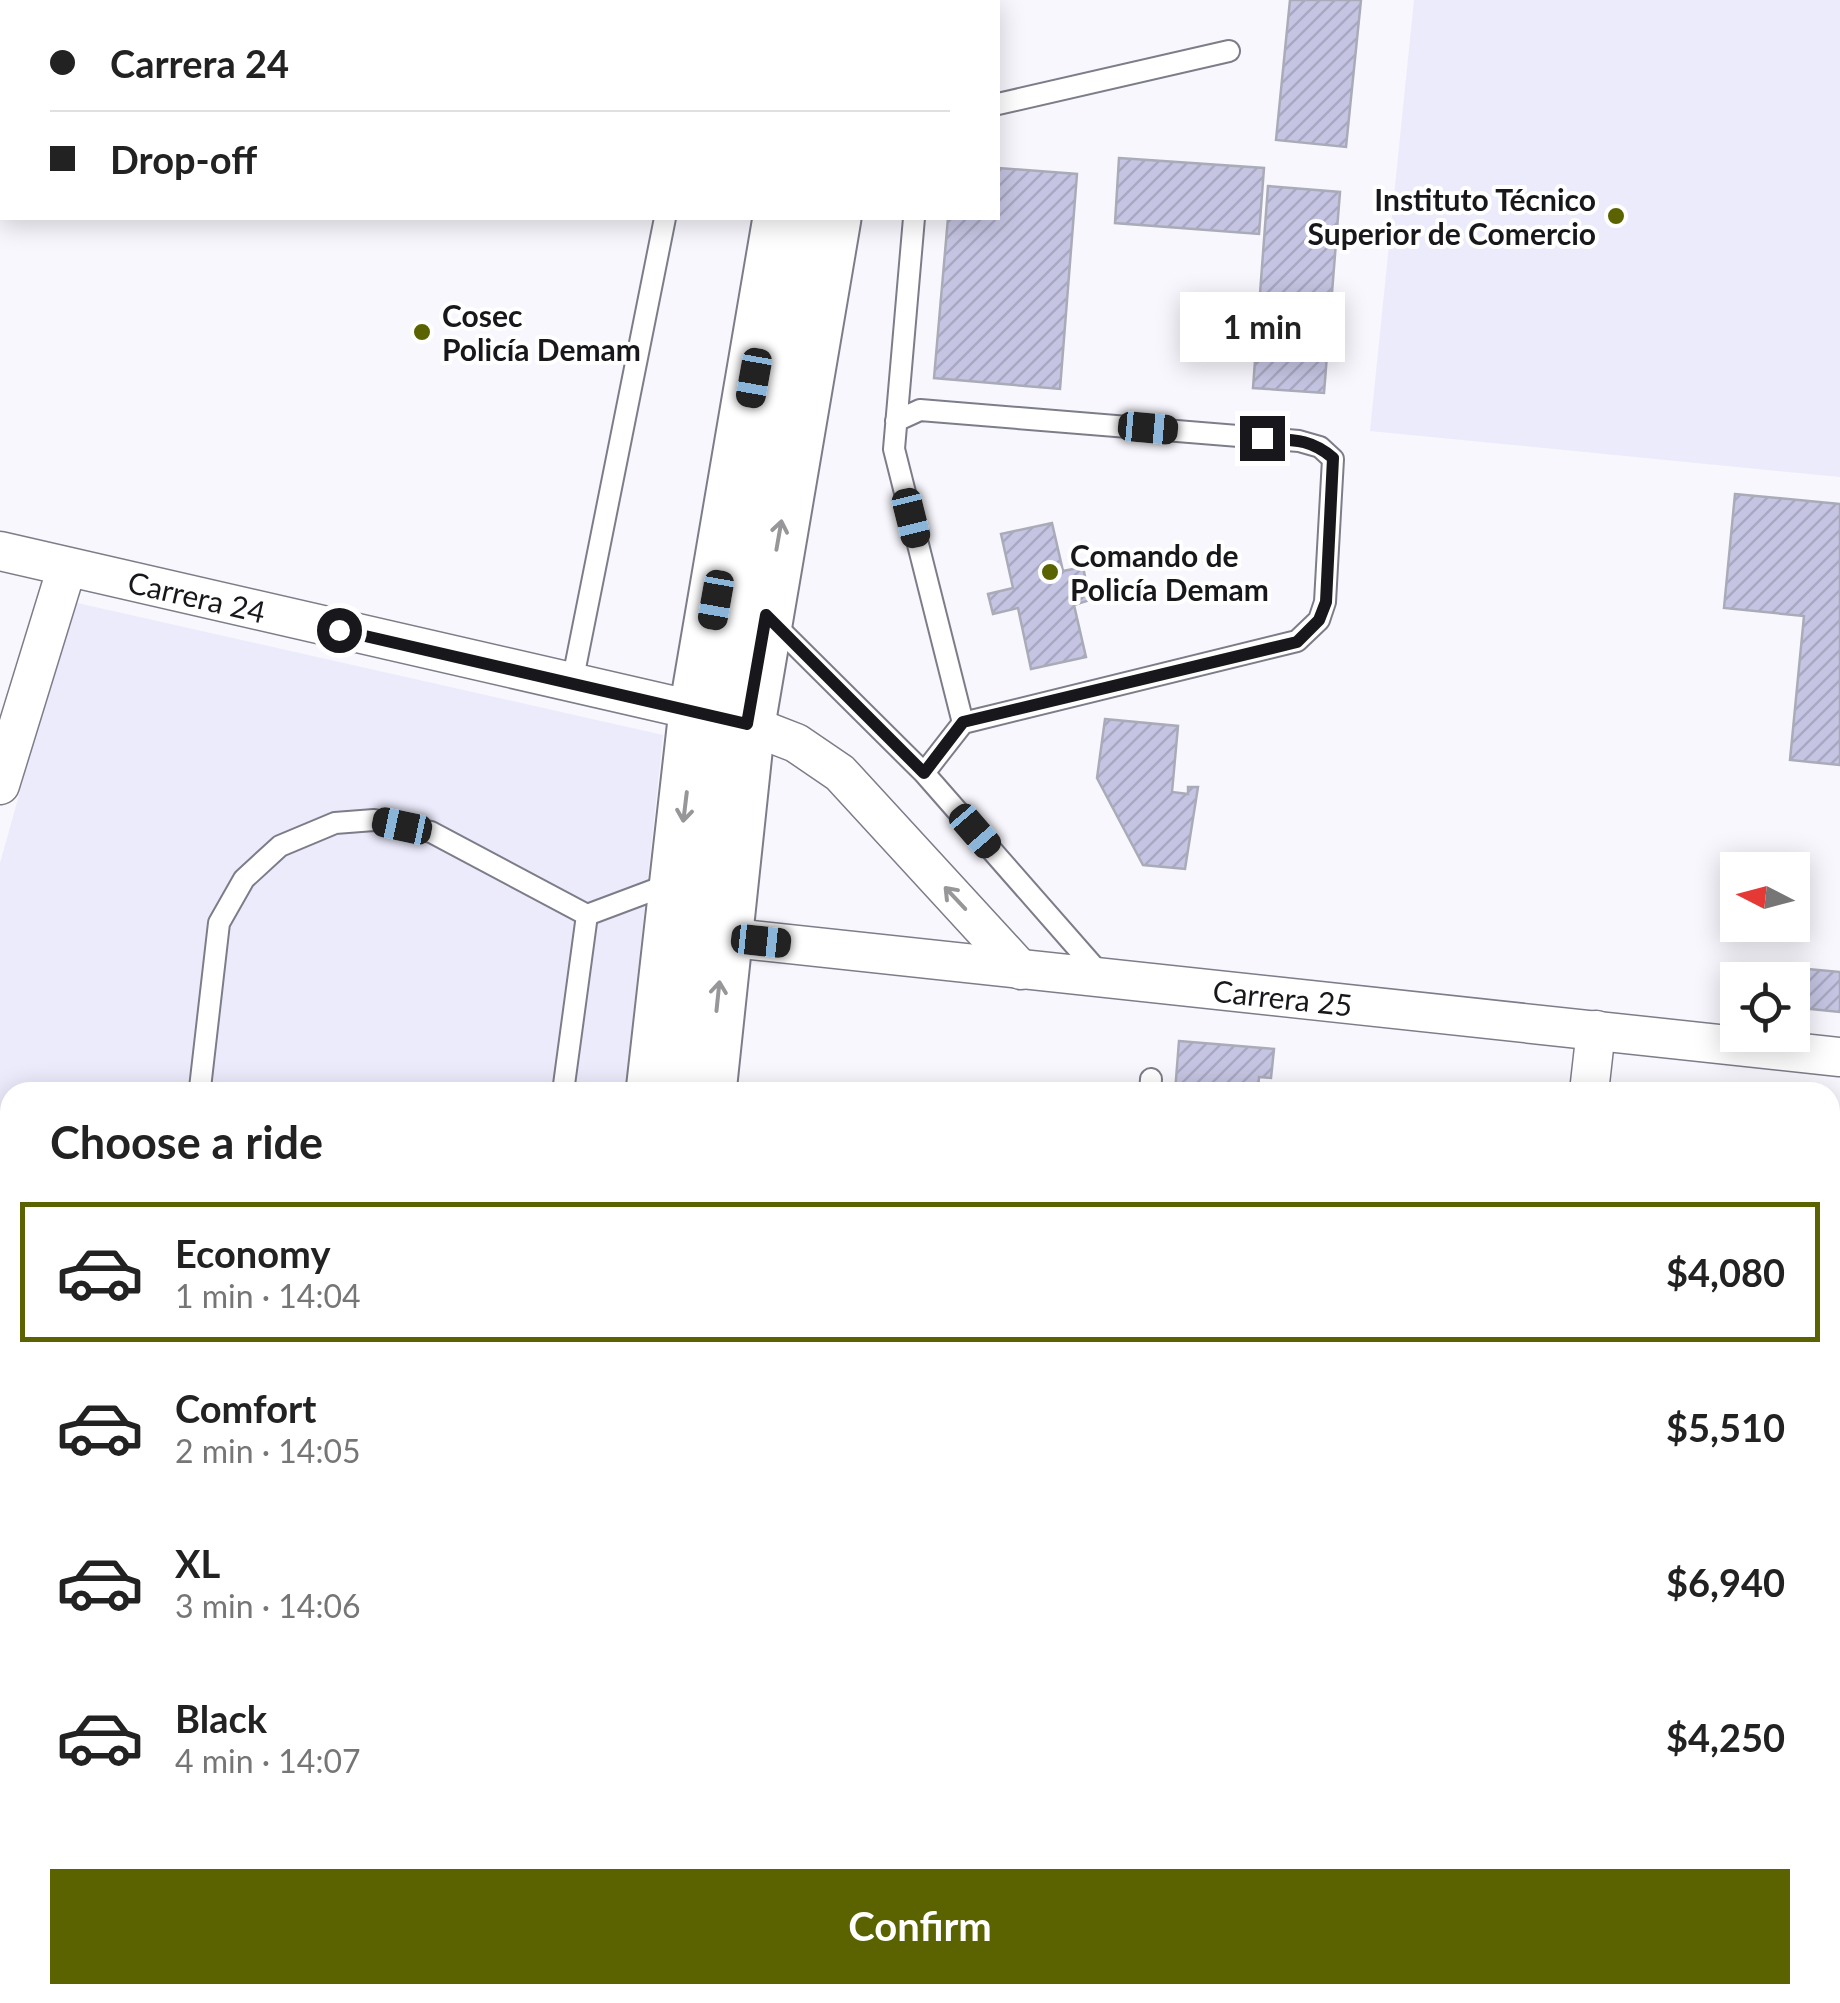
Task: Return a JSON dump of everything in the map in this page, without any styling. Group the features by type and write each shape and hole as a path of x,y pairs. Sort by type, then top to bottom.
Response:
{"main road":[{"path":"709,1082 724,937 722,717 782,220"},
{"path":"655,1082 676,882 722,717 766,615 834,220"}],"street":[{"name":"Carrera 24","path":"0,551 722,717 796,743 840,773 1021,970"},
{"path":"0,785 67,567"},
{"name":"Carrera 25","path":"724,937 1840,1057"},
{"path":"1591,1082 1596,1030"}],"lane":[{"path":"1000,104 1230,51"},
{"path":"572,683 665,220"},
{"path":"914,220 894,449 963,722"},
{"path":"896,421 920,410 1280,439 1320,447 1333,458 1326,602 1319,620 1297,642 963,722 924,773"},
{"path":"766,615 924,773 1103,978"},
{"path":"201,1082 219,923 244,879 280,846 335,823 374,820 431,832 587,916 676,882"},
{"path":"565,1082 587,916"}],"shaded area":[{"name":"Instituto Técnico Superior de Comercio","path":"1414,0 1840,0 1840,477 1370,431"},
{"path":"73,602 663,735 626,1082 0,1082 0,863"}],"building":[{"path":"1290,0 1361,0 1346,147 1276,140"},
{"path":"1119,158 1264,168 1259,234 1115,223"},
{"path":"1000,168 1077,174 1060,389 934,378 948,220 1000,220"},
{"path":"1268,186 1340,192 1324,393 1253,388"},
{"path":"1735,494 1840,504 1840,765 1790,760 1804,616 1724,608"},
{"path":"1052,523 1063,571 1083,567 1090,600 1074,605 1086,657 1031,669 1018,608 993,614 988,594 1013,588 1001,534"},
{"path":"1105,719 1178,726 1172,792 1188,794 1188,787 1198,787 1185,869 1143,865 1097,778"},
{"path":"1810,969 1840,972 1840,1012 1810,1009"},
{"path":"1179,1041 1274,1049 1271,1078 1259,1077 1259,1082 1176,1082"}],"place":[{"name":"Instituto Técnico Superior de Comercio","path":"1616,216"},
{"name":"Cosec Policía Demam","path":"422,332"},
{"name":"Comando de Policía Demam","path":"1050,572"}],"route":[{"path":"339,630 747,724 766,615 924,773 963,722 1297,642 1319,620 1326,602 1333,458 1320,447 1300,441 1262,438"}]}
